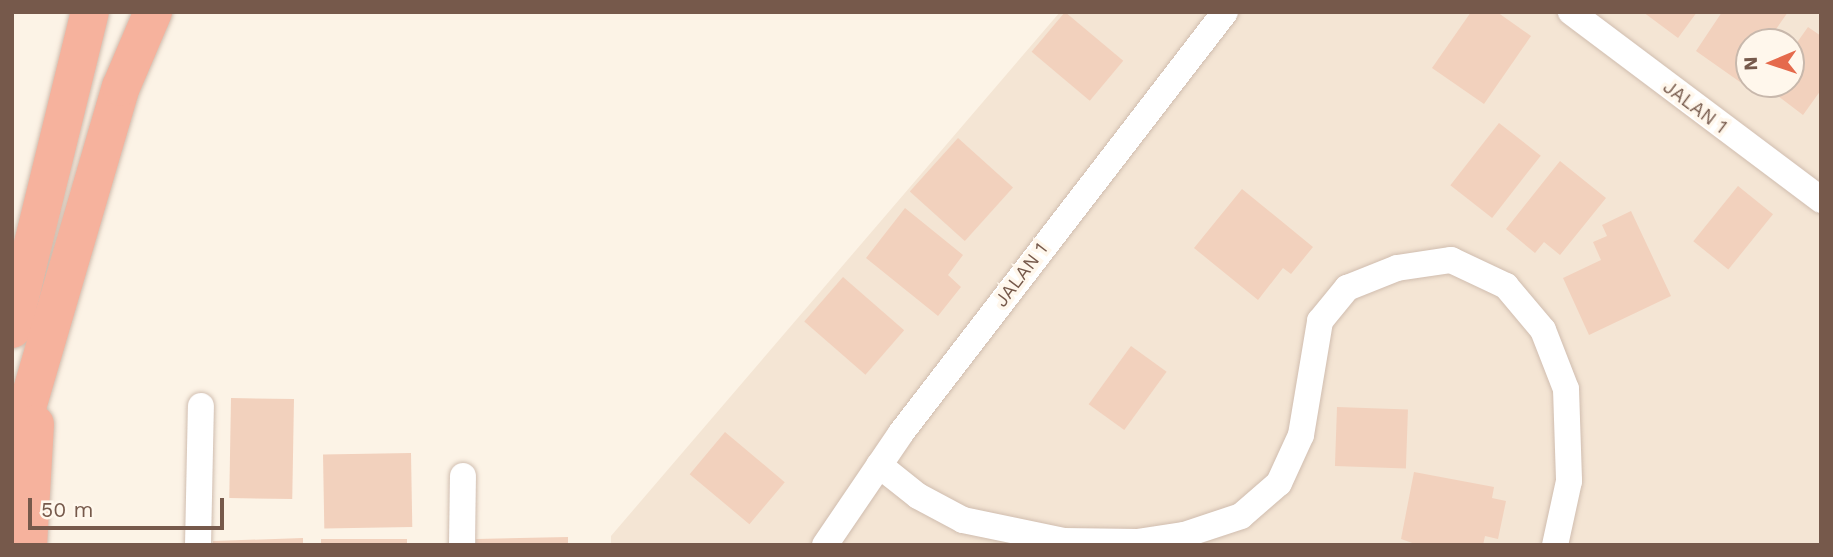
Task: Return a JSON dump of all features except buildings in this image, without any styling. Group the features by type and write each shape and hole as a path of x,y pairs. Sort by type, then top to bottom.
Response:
{"highway":[{"path":"12,329 17,297 90,12"},
{"path":"12,459 39,355 121,87 153,12"},
{"path":"28,545 39,355"}],"street":[{"name":"JALAN 1","path":"825,545 879,465 1225,12"},
{"name":"JALAN 1","path":"1571,12 1821,200"},
{"path":"879,465 918,496 963,520 1064,541 1137,542 1184,535 1241,516 1279,484 1301,435 1320,321 1347,288 1397,268 1451,260 1506,286 1542,330 1566,389 1569,481 1555,545"},
{"path":"198,545 201,406"},
{"path":"463,476 463,545"}],"shaded area":[{"path":"1060,12 1816,12 1821,16 1821,545 611,545 611,536"}]}
